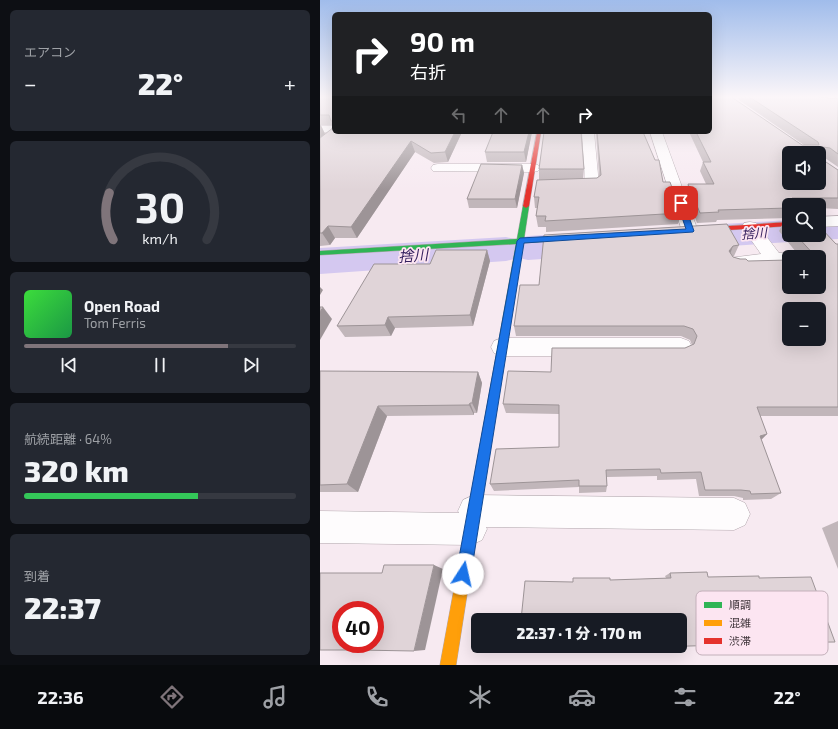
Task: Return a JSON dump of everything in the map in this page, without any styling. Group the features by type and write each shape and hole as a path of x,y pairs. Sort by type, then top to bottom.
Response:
{"street":[{"path":"320,129 332,132"},
{"path":"448,665 539,134"},
{"path":"530,186 592,185 588,134"},
{"path":"657,134 686,231 755,233 782,226"},
{"path":"438,168 533,168"},
{"path":"826,222 838,221"},
{"path":"755,233 781,258"},
{"path":"320,253 582,237"},
{"path":"735,262 781,258"},
{"path":"502,347 681,347"},
{"path":"320,527 473,520 734,514"}],"building":[{"path":"712,127 776,127 802,145 819,145 818,142 795,127 838,127 838,154 826,146 782,146 782,190 826,190 826,162 838,170 838,198 782,198 782,208 718,210 719,212 700,213 688,184 714,184 703,162 711,162 697,134 712,134"},
{"path":"332,129 332,134 454,134 445,152 431,153 411,141 351,227 328,226 322,233 320,233 320,138"},
{"path":"492,134 528,134 524,152 485,152"},
{"path":"544,134 581,134 584,169 539,169"},
{"path":"597,134 644,134 655,160 659,160 663,182 670,182 681,213 545,221 546,216 536,216 539,197 534,197 537,180 597,178 601,175"},
{"path":"481,164 522,165 515,199 467,199"},
{"path":"727,224 739,245 733,246 729,251 733,257 746,259 748,261 782,260 782,294 826,294 826,250 810,250 802,242 826,242 826,233 836,244 838,244 838,407 757,407 767,434 760,436 781,493 751,494 750,491 741,490 705,490 701,472 661,473 660,469 606,470 607,486 579,486 579,480 490,484 496,449 559,447 559,405 503,404 508,371 551,372 552,348 685,348 694,344 697,336 693,329 684,326 514,326 520,285 539,285 544,235"},
{"path":"436,250 487,250 470,315 388,317 385,325 337,326 374,264 430,264"},
{"path":"320,371 478,372 472,403 469,405 378,406 347,484 320,485"},
{"path":"384,565 434,565 414,651 384,650 384,601 332,601 332,650 320,650 320,573 382,573"},
{"path":"707,572 708,577 811,577 816,591 696,591 696,646 687,646 687,613 522,613 525,581 573,582 573,578 610,578 610,580 671,578 670,573"},
{"path":"828,623 835,642 828,642"}],"waterway":[{"name":"捨川","path":"826,229 838,228"},
{"name":"捨川","path":"528,248 782,231"},
{"name":"捨川","path":"320,261 506,249"}],"traffic: fast":[{"path":"473,518 526,206"},
{"path":"320,253 574,238"}],"traffic: slow":[{"path":"448,665 473,518"}],"traffic: jam":[{"path":"526,206 539,134"},
{"path":"699,230 782,224"}],"route":[{"path":"463,574 520,241 690,231 681,203"}]}
